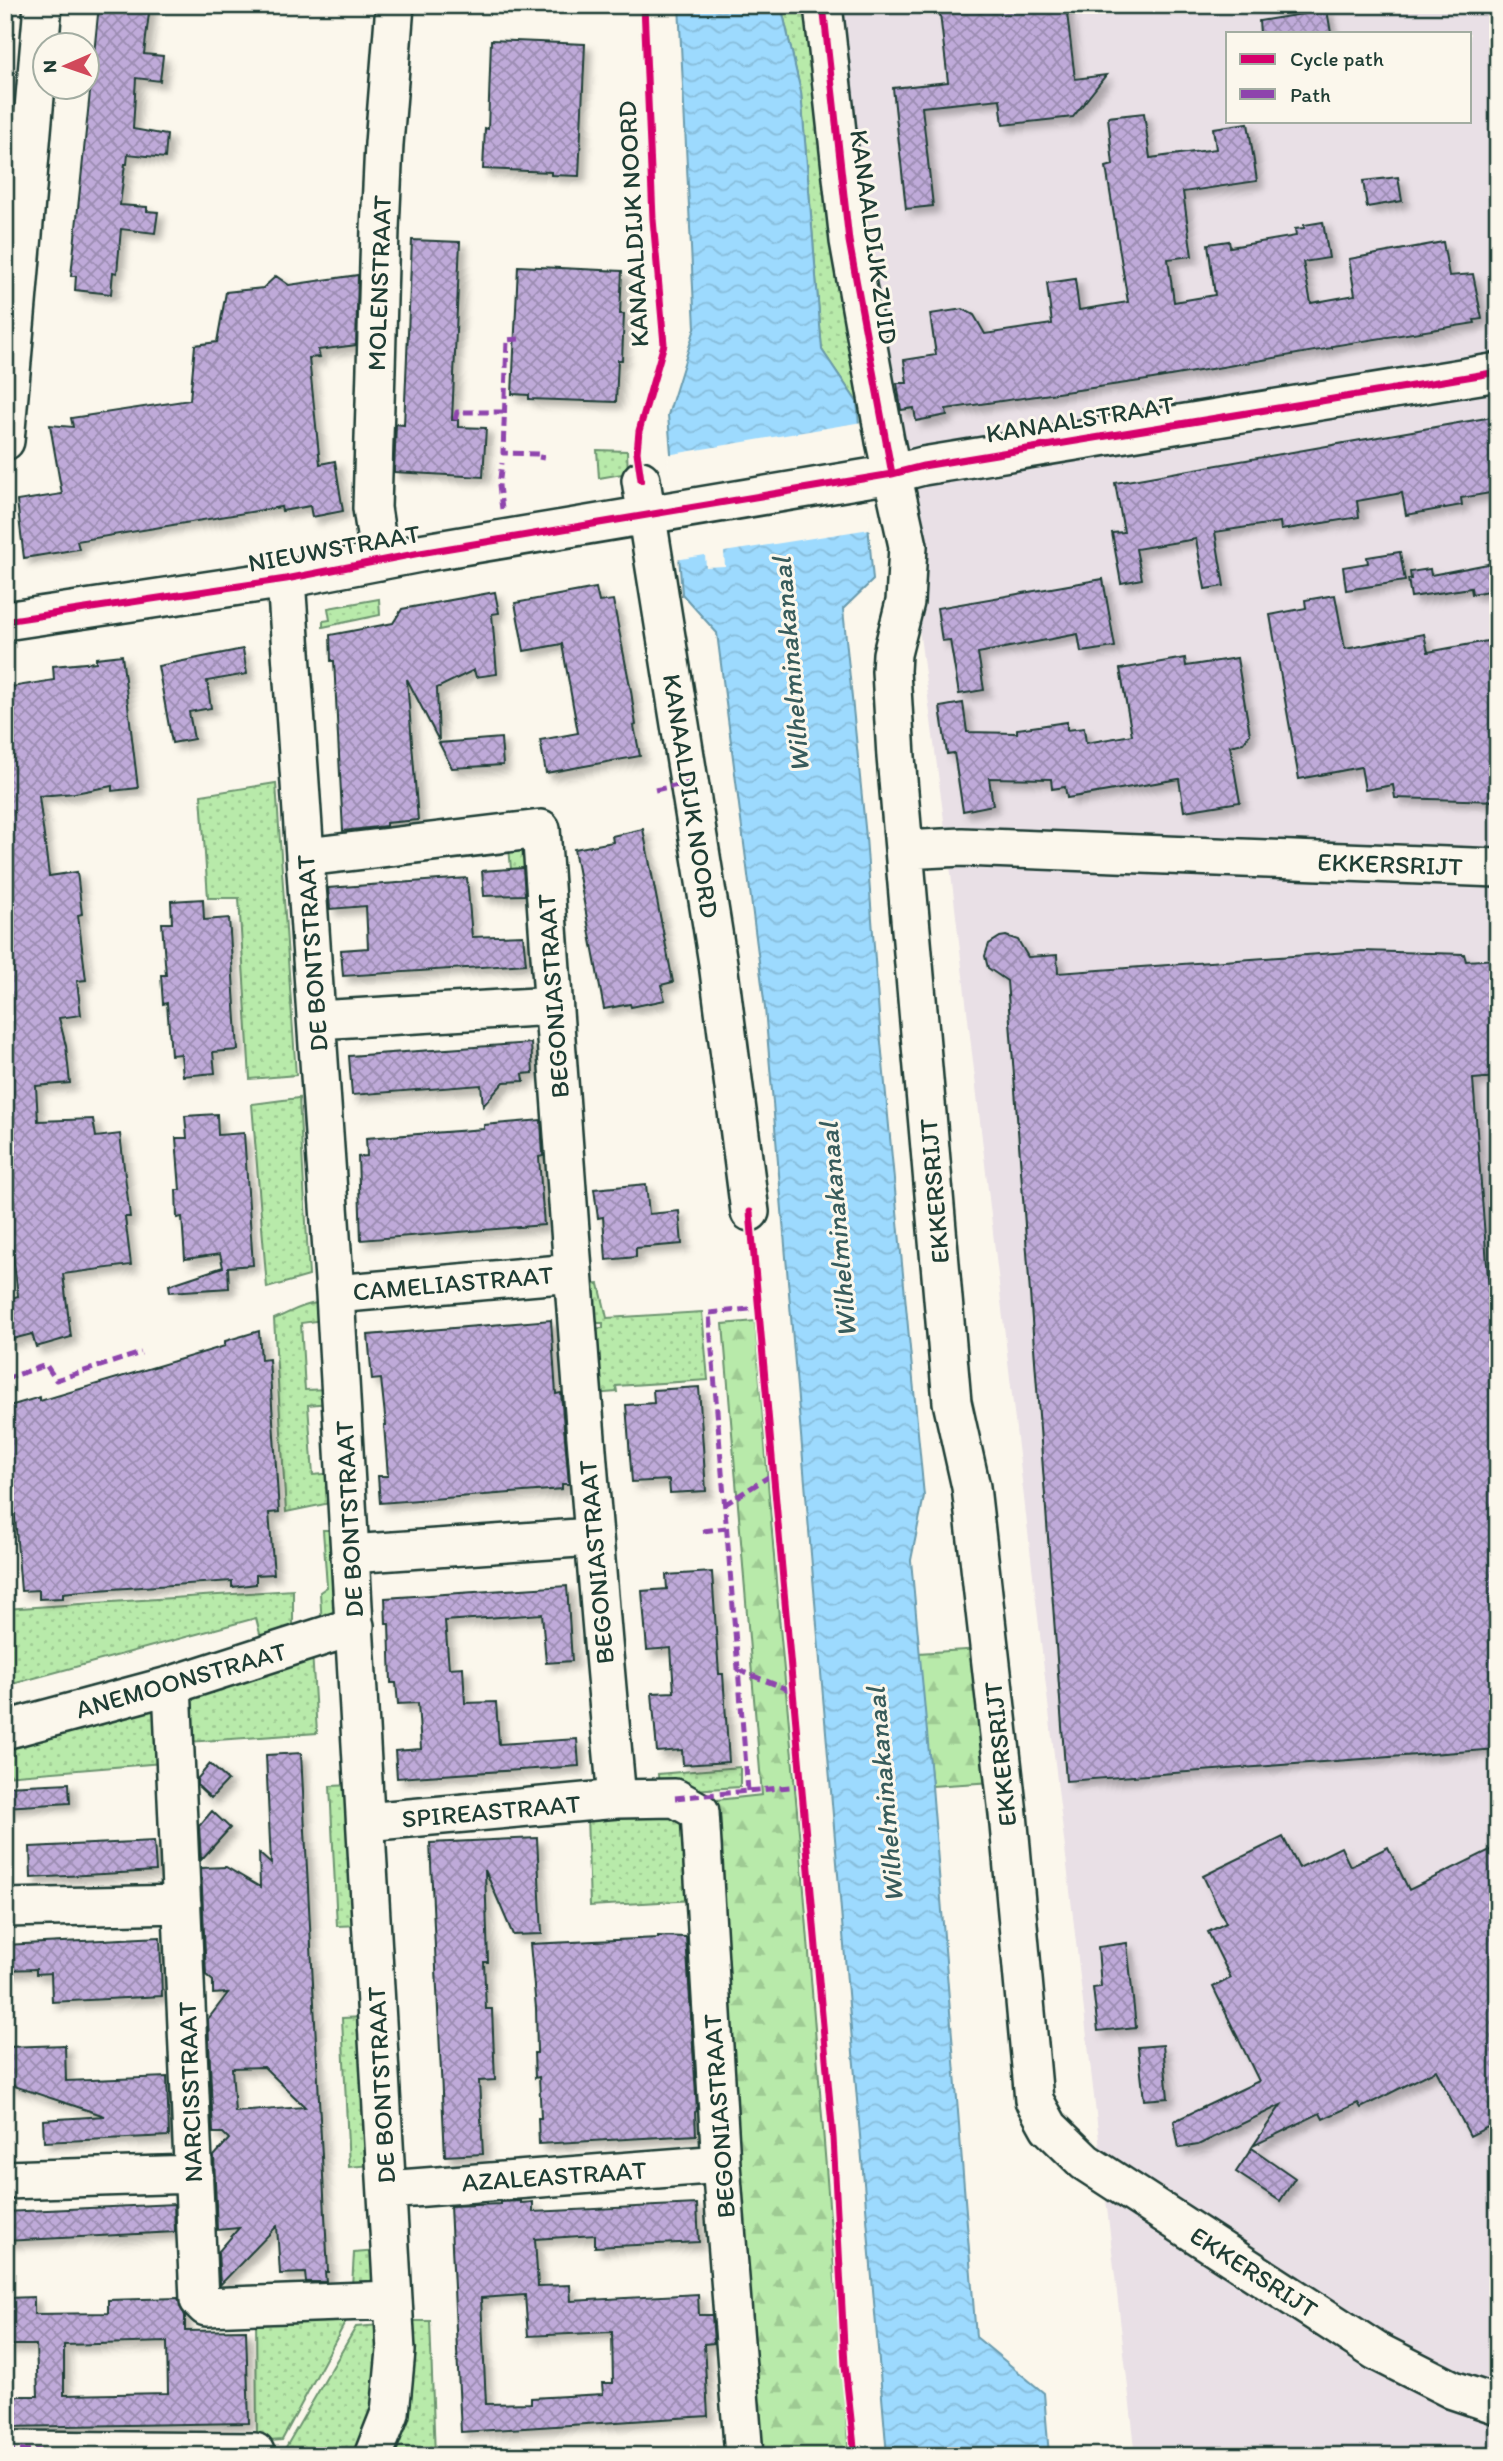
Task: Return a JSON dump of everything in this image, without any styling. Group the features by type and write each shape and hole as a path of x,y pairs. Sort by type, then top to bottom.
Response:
{"street":[{"path":"5,441 8,380 43,5"},
{"name":"MOLENSTRAAT","path":"380,561 372,508 384,144 395,5"},
{"name":"KANAALDIJK ZUID","path":"823,5 849,241 880,476"},
{"name":"KANAALSTRAAT","path":"652,502 880,476 923,466 1498,372"},
{"name":"EKKERSRIJT","path":"880,476 908,546 905,602 892,654 891,671 904,850 952,1402 971,1487 1007,1814 1034,2100 1049,2127 1085,2162 1376,2351 1453,2390 1498,2405"},
{"name":"NIEUWSTRAAT","path":"6,614 286,579 652,502"},
{"name":"KANAALDIJK NOORD","path":"652,502 718,963 750,1212"},
{"name":"DE BONTSTRAAT","path":"286,579 335,1294 396,2351 392,2393 384,2433 373,2456"},
{"name":"BEGONIASTRAAT","path":"306,857 541,830 592,1537 617,1799 675,1798 700,1812 721,2164 744,2456"},
{"name":"EKKERSRIJT","path":"904,850 962,847 1498,868"},
{"path":"317,1020 553,1006"},
{"name":"CAMELIASTRAAT","path":"335,1294 572,1273"},
{"path":"350,1554 592,1537"},
{"name":"ANEMOONSTRAAT","path":"5,1730 173,1685 355,1626"},
{"name":"NARCISSTRAAT","path":"173,1685 199,2300 206,2308 393,2300"},
{"name":"SPIREASTRAAT","path":"366,1822 617,1799"},
{"path":"5,1908 182,1904"},
{"name":"AZALEASTRAAT","path":"387,2190 721,2164"},
{"path":"5,2180 194,2174"},
{"path":"5,2451 255,2452 255,2456"}],"shaded area":[{"path":"838,5 1498,5 1498,2456 1136,2456 952,882"}],"green space":[{"path":"781,5 812,5 872,400 857,402 822,350 801,93"},
{"path":"597,450 627,451 628,473 599,478"},
{"path":"379,599 380,615 323,627 323,621 330,620 328,608"},
{"path":"276,783 296,1075 250,1079 239,898 208,898 201,795"},
{"path":"509,847 530,855 528,868 511,869"},
{"path":"299,1098 309,1276 267,1288 252,1104"},
{"path":"599,1284 607,1318 702,1312 708,1380 616,1386 617,1392 592,1394 587,1329 603,1328 603,1323 587,1323 584,1285"},
{"path":"317,1303 323,1307 323,1320 301,1323 305,1390 329,1389 329,1403 308,1405 313,1475 334,1473 335,1502 286,1512 274,1319 300,1307"},
{"path":"755,1321 849,2456 757,2456 689,1803 762,1795 723,1324"},
{"path":"323,1530 338,1530 345,1604 322,1626 320,1592 327,1587"},
{"path":"293,1590 293,1629 262,1642 256,1618 5,1686 5,1609"},
{"path":"981,1649 993,1782 932,1786 918,1653"},
{"path":"312,1651 317,1733 188,1742 188,1689"},
{"path":"159,1703 162,1763 5,1776 5,1741"},
{"path":"740,1767 740,1787 659,1792 658,1774"},
{"path":"354,1785 361,1925 337,1926 330,1786"},
{"path":"668,1812 689,1824 695,1900 590,1906 587,1815"},
{"path":"364,2017 372,2165 349,2167 342,2018"},
{"path":"377,2251 374,2277 367,2283 352,2286 354,2253"},
{"path":"345,2305 346,2321 282,2440 257,2442 256,2312"},
{"path":"403,2321 430,2321 435,2456 394,2456"},
{"path":"380,2325 382,2380 356,2456 278,2456 286,2447 356,2327"}],"water":[{"name":"Wilhelminakanaal","path":"679,5 781,5 801,92 822,350 857,402 873,580 843,609 866,837 881,1042 924,1496 911,1560 976,2337 1044,2393 1049,2456 887,2456 765,1008 717,633 682,594 668,415 695,328"}],"pier":[{"path":"862,422 870,529 724,552 725,566 706,567 705,555 676,560 667,455"}],"building":[{"path":"99,5 150,5 144,54 163,56 160,81 136,78 133,129 167,135 165,158 128,154 120,205 147,207 147,211 158,212 155,233 121,229 117,273 113,272 111,294 75,290 76,276 71,276 89,102 102,102 102,32 96,32"},
{"path":"939,5 1066,5 1075,79 1106,75 1073,117 1003,125 1000,99 922,107 933,206 906,209 893,88 948,82"},
{"path":"1327,10 1331,32 1260,32 1259,21"},
{"path":"491,40 585,44 579,176 483,169 485,128 488,129"},
{"path":"1144,113 1150,158 1216,149 1213,128 1248,123 1257,181 1183,192 1192,256 1168,259 1174,302 1215,295 1208,244 1229,241 1230,247 1296,236 1295,229 1323,222 1329,258 1303,262 1311,303 1355,295 1349,259 1443,242 1449,276 1473,274 1482,319 1474,320 1475,323 1147,380 946,409 947,415 916,421 914,408 901,410 897,383 907,383 904,360 936,355 930,314 963,309 974,315 985,334 1052,324 1047,283 1075,279 1079,310 1128,302 1106,167 1113,165 1108,117"},
{"path":"1398,177 1402,201 1367,207 1363,181"},
{"path":"412,240 460,242 452,420 458,420 458,427 486,428 483,477 394,472 396,424 404,425"},
{"path":"518,266 622,271 622,360 618,360 616,402 529,399 529,395 512,394"},
{"path":"358,275 356,345 318,350 320,357 309,358 320,464 335,461 343,511 312,517 310,506 282,511 281,507 77,541 79,549 24,558 17,501 62,494 50,425 73,427 71,418 190,400 195,345 217,342 226,292 263,288 276,276 289,285"},
{"path":"1498,416 1498,481 1494,481 1496,492 1461,498 1462,505 1406,515 1402,493 1357,501 1359,517 1281,530 1280,522 1215,532 1224,586 1205,589 1196,539 1136,549 1142,579 1121,583 1112,533 1124,532 1115,483"},
{"path":"1400,552 1405,581 1346,590 1343,567 1368,563 1367,557"},
{"path":"1498,562 1498,589 1472,594 1471,588 1411,597 1408,579 1411,579 1410,572 1430,569 1431,575"},
{"path":"1103,579 1115,647 1081,652 1078,634 978,653 984,690 959,694 950,640 942,641 937,608"},
{"path":"596,588 599,602 613,600 631,691 640,756 546,773 540,740 578,733 562,644 524,651 515,603"},
{"path":"495,592 499,613 492,614 497,674 476,677 474,670 437,688 439,741 407,679 418,820 343,831 334,661 331,661 330,635 393,623 402,609"},
{"path":"1335,595 1345,649 1424,634 1428,652 1498,639 1498,801 1395,798 1393,785 1365,790 1361,767 1299,779 1270,615 1306,608 1305,600"},
{"path":"243,649 247,674 207,681 211,708 189,712 194,739 172,743 158,666"},
{"path":"122,655 138,788 112,791 112,786 39,796 49,876 77,872 82,914 78,915 86,980 77,981 81,1015 59,1018 66,1046 70,1083 36,1086 38,1121 93,1119 96,1137 120,1134 130,1217 125,1217 131,1265 63,1274 71,1337 36,1347 32,1334 5,1341 5,1300 18,1296 8,1215 13,1214 5,1156 5,1148 9,1147 5,1116 5,688 54,680 53,666 96,662 96,658"},
{"path":"1185,658 1186,666 1237,658 1250,734 1243,743 1230,746 1240,802 1184,811 1179,779 1067,798 1065,787 1052,789 1051,779 989,778 993,805 963,811 954,753 947,754 940,707 963,703 967,732 1017,733 1017,729 1067,722 1067,730 1084,728 1086,743 1132,735 1120,669"},
{"path":"501,738 503,765 452,768 439,743"},
{"path":"643,829 673,982 661,985 665,1000 604,1009 574,849 613,842 612,836"},
{"path":"523,868 525,895 484,896 482,871"},
{"path":"467,878 472,937 523,935 526,964 343,976 341,950 368,948 366,906 330,909 328,888"},
{"path":"203,899 204,920 229,918 238,1050 213,1052 215,1073 183,1076 181,1054 171,1055 167,1003 163,1004 161,975 166,975 162,923 172,923 171,901"},
{"path":"1006,936 1018,940 1028,957 1057,955 1058,973 1362,951 1464,954 1466,961 1498,959 1498,1077 1473,1079 1498,1409 1498,1749 1066,1781 1007,981 988,968 985,956 989,944"},
{"path":"531,1043 533,1073 523,1074 524,1081 504,1082 483,1106 481,1085 352,1095 349,1056"},
{"path":"217,1114 218,1135 244,1133 253,1265 228,1267 229,1288 170,1292 169,1285 223,1267 220,1254 185,1259 182,1217 177,1218 176,1190 180,1190 176,1138 187,1138 185,1116"},
{"path":"541,1120 543,1156 539,1157 544,1225 361,1240 358,1157 367,1156 366,1138 484,1129 484,1125"},
{"path":"646,1184 649,1214 679,1211 682,1244 636,1248 636,1257 606,1260 603,1217 598,1218 594,1189"},
{"path":"551,1320 556,1394 561,1393 569,1484 562,1484 562,1489 380,1503 378,1476 388,1476 386,1425 381,1379 372,1380 368,1335"},
{"path":"259,1331 261,1360 269,1359 279,1512 269,1513 274,1574 256,1575 256,1584 232,1587 232,1581 82,1591 63,1593 63,1598 39,1599 39,1590 21,1591 6,1407 40,1397 40,1401 225,1346 225,1341"},
{"path":"699,1387 706,1491 670,1493 669,1480 632,1482 626,1405 654,1403 653,1390"},
{"path":"712,1572 719,1674 723,1674 729,1762 683,1765 682,1750 657,1752 652,1693 674,1692 671,1648 647,1650 642,1591 667,1589 666,1575"},
{"path":"567,1586 572,1661 546,1663 542,1614 445,1621 449,1668 463,1667 465,1703 496,1702 499,1744 577,1739 579,1766 397,1778 395,1751 421,1749 418,1703 398,1704 396,1683 391,1683 389,1624 386,1624 385,1598"},
{"path":"301,1753 328,2272 325,2272 326,2282 306,2282 305,2273 280,2274 277,2226 220,2285 218,2252 239,2228 217,2230 214,2156 229,2139 223,2133 213,2133 208,2019 228,1993 213,1994 213,1981 206,1975 201,1868 226,1867 260,1887 259,1853 271,1864 266,1755","holes":["264,2067 305,2107 235,2112 232,2068"]},
{"path":"210,1764 228,1780 211,1798 197,1785 197,1779"},
{"path":"69,1783 70,1803 5,1807 5,1786"},
{"path":"212,1811 230,1828 201,1860 199,1826"},
{"path":"1283,1837 1299,1868 1341,1847 1350,1866 1388,1847 1409,1890 1498,1846 1498,2122 1470,2136 1436,2070 1361,2108 1358,2103 1323,2119 1320,2113 1253,2146 1281,2105 1198,2145 1179,2148 1174,2121 1259,2081 1213,1987 1231,1978 1208,1932 1226,1923 1203,1876"},
{"path":"537,1838 542,1934 513,1935 485,1870 488,1962 484,1962 486,2009 492,2009 495,2080 479,2081 483,2154 445,2156 430,1843"},
{"path":"154,1841 156,1871 31,1878 30,1847"},
{"path":"658,1936 686,1937 697,2111 696,2135 539,2144 538,2118 541,2118 539,2077 535,2078 536,2008 530,1944"},
{"path":"160,1937 162,1996 52,2002 51,1973 36,1974 36,1969 5,1970 5,1945"},
{"path":"1127,1943 1136,2027 1098,2031 1093,1988 1101,1987 1098,1947"},
{"path":"65,2045 66,2081 167,2077 169,2136 44,2142 43,2120 105,2116 11,2085 6,2079 5,2047"},
{"path":"1163,2045 1168,2098 1144,2100 1138,2047"},
{"path":"1252,2148 1295,2178 1280,2201 1236,2172"},
{"path":"533,2202 533,2212 697,2204 699,2242 595,2247 595,2235 535,2239 538,2286 570,2285 571,2301 698,2294 699,2315 712,2315 714,2343 704,2344 708,2416 461,2432 450,2206","holes":["525,2295 528,2336 612,2332 613,2383 602,2383 603,2394 531,2398 531,2403 486,2404 481,2298"]},
{"path":"174,2204 175,2232 5,2241 5,2212"},
{"path":"34,2297 34,2314 108,2313 108,2300 178,2298 185,2316 185,2331 246,2330 249,2423 5,2427 5,2396 38,2396 36,2345 5,2345 5,2298","holes":["167,2342 168,2393 64,2395 64,2345"]}],"marked path":[{"path":"519,339 507,340 503,453 542,454 541,460"},
{"path":"455,420 457,412 503,412"},
{"path":"502,463 499,486 502,509"},
{"path":"655,790 688,783"},
{"path":"748,1791 709,1313 759,1308"},
{"path":"5,1379 46,1365 56,1380 141,1353"},
{"path":"724,1505 773,1474"},
{"path":"703,1531 726,1528"},
{"path":"738,1670 792,1691"},
{"path":"675,1798 800,1786"},
{"path":"5,2450 255,2452 255,2456"}],"cycle path":[{"path":"641,480 637,452 639,431 664,344 653,219 644,5"},
{"path":"823,5 849,241 892,474"},
{"path":"5,621 286,579 420,553 892,474 923,466 1498,372"},
{"path":"750,1212 833,2137 845,2365 855,2456"}]}
